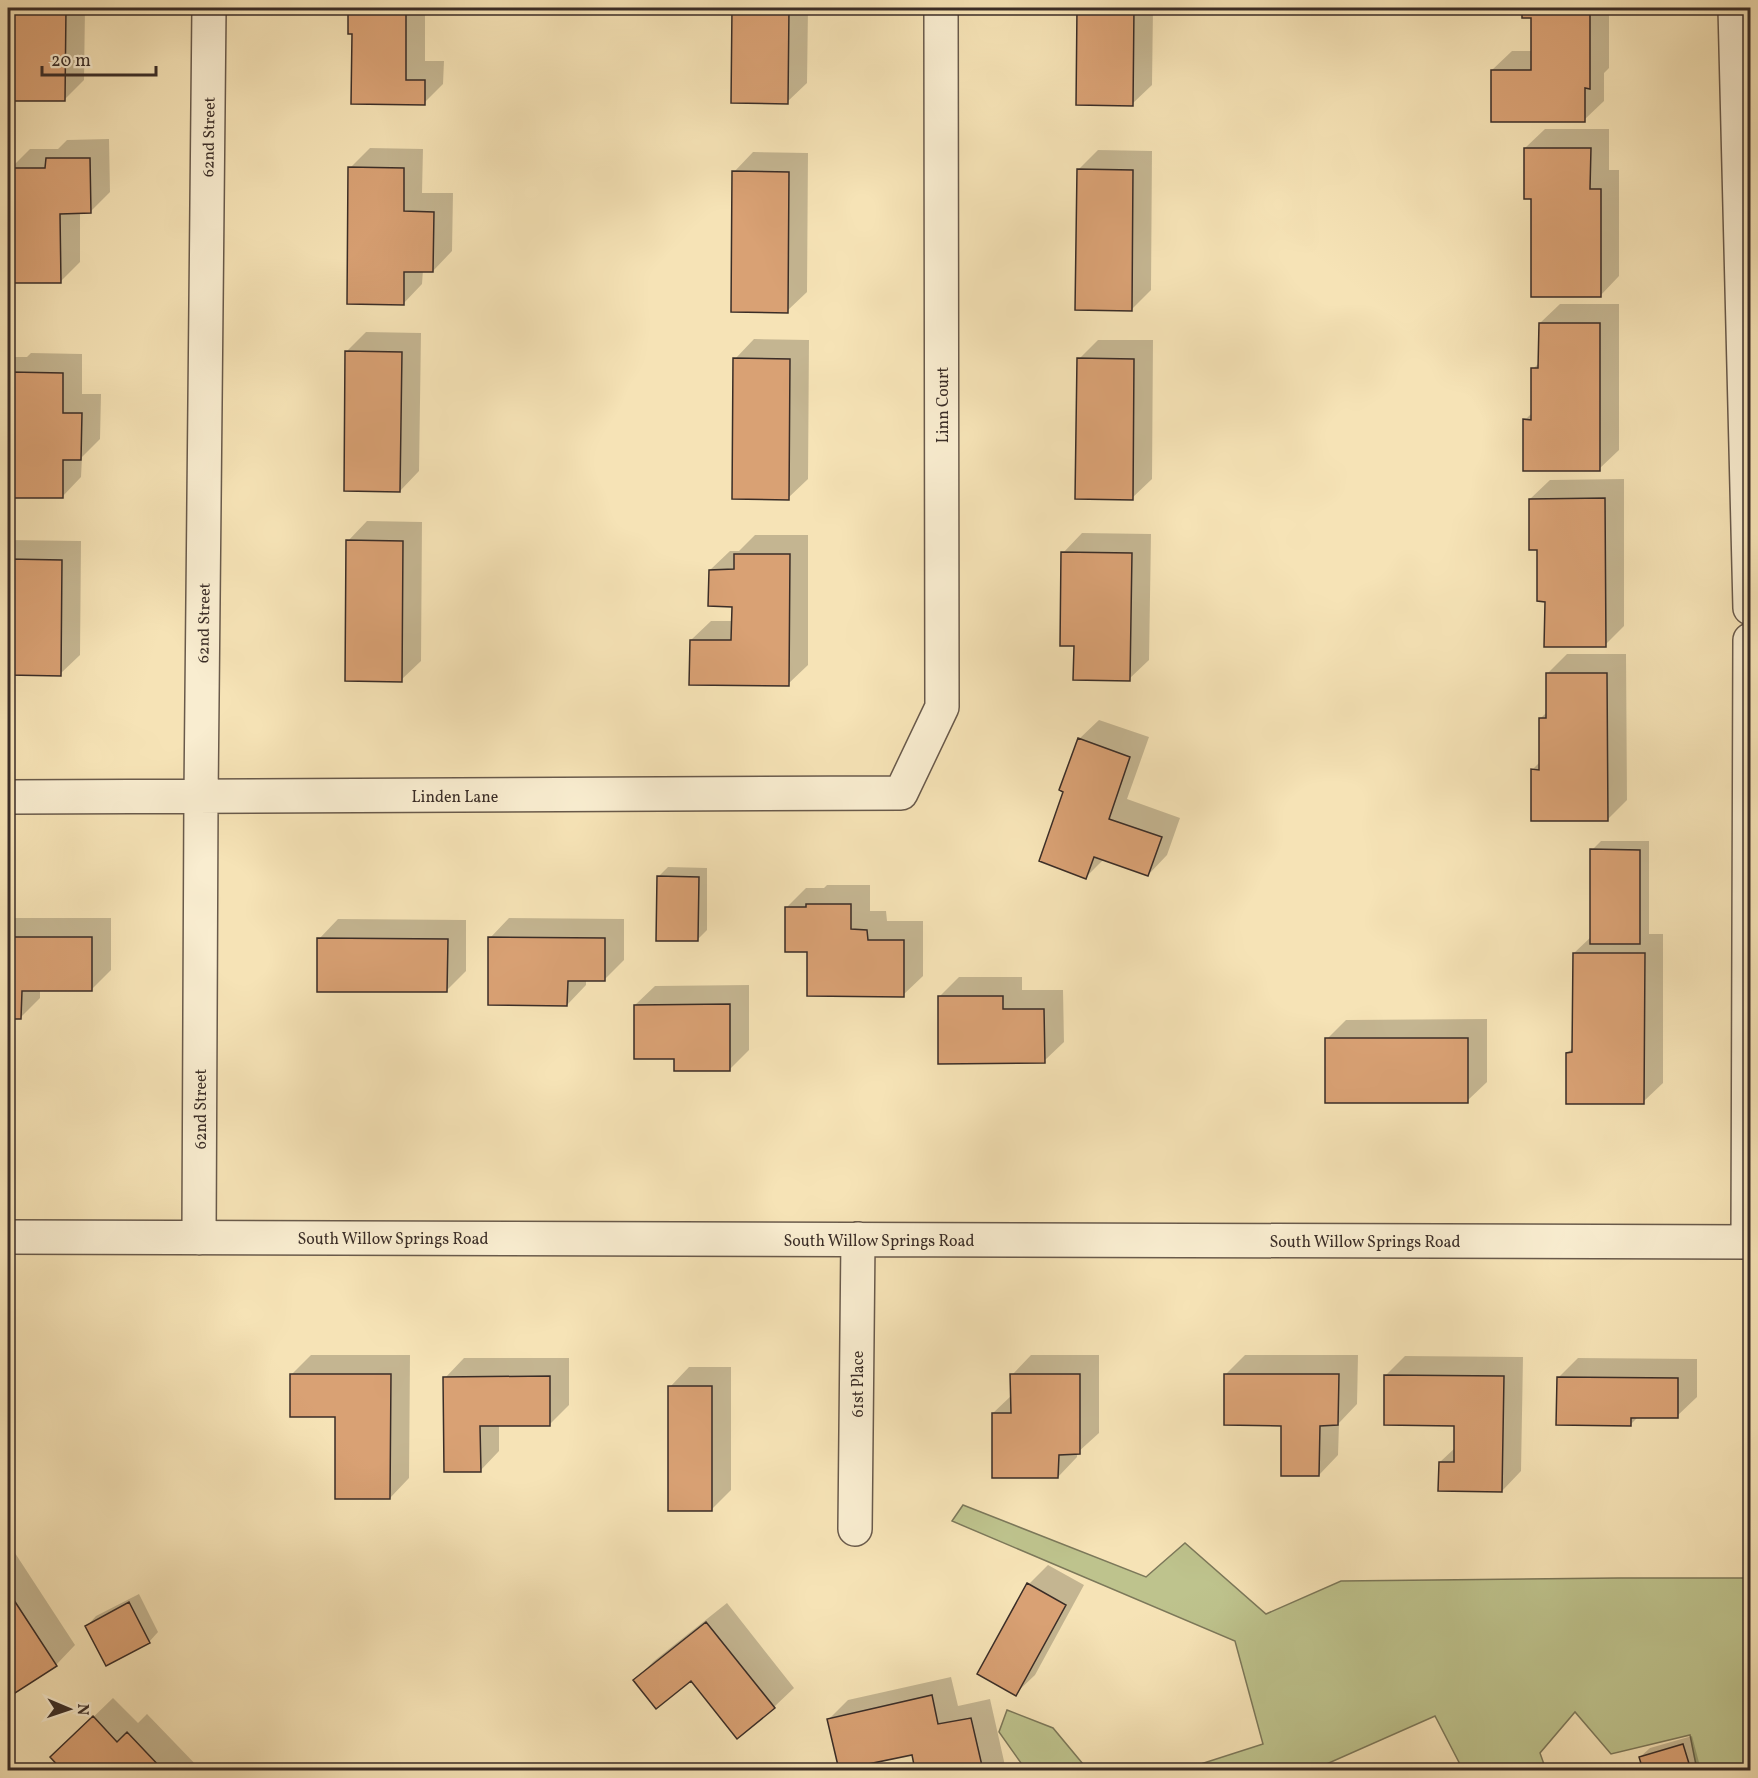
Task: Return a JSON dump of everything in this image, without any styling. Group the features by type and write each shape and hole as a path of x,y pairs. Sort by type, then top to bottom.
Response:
{"street":[{"name":"62nd Street","path":"199,1238 209,8"},
{"name":"Linn Court","path":"902,793 942,707 941,8"},
{"path":"1735,8 1750,608"},
{"path":"1749,1242 1750,640"},
{"name":"Linden Lane","path":"8,797 902,793"},
{"name":"South Willow Springs Road","path":"8,1238 1749,1242"},
{"name":"61st Place","path":"855,1529 858,1239"}],"green space":[{"path":"963,1505 1146,1577 1185,1543 1266,1614 1341,1581 1750,1578 1750,1770 1697,1770 1690,1735 1611,1754 1575,1712 1540,1753 1546,1770 1463,1770 1435,1716 1313,1770 1182,1770 1263,1744 1235,1641 952,1521"},
{"path":"1007,1710 1053,1728 1088,1770 1026,1770 999,1732"}],"building":[{"path":"10,8 66,8 65,101 10,101"},
{"path":"348,8 406,8 406,80 425,80 425,105 351,104 352,34 348,34"},
{"path":"732,8 789,8 788,104 731,103"},
{"path":"1077,8 1134,8 1133,106 1076,105"},
{"path":"1522,8 1590,8 1590,89 1585,88 1585,122 1491,122 1491,70 1531,70 1531,18 1522,18"},
{"path":"1524,148 1591,148 1590,189 1601,189 1601,297 1531,297 1531,199 1524,199"},
{"path":"46,158 90,158 91,213 60,214 61,283 10,283 9,168 45,168"},
{"path":"348,167 404,168 404,211 434,212 433,272 404,272 404,305 347,304"},
{"path":"1077,169 1133,170 1132,311 1075,310"},
{"path":"732,171 789,172 788,313 731,312"},
{"path":"1539,323 1600,323 1600,471 1523,471 1523,419 1531,420 1531,368 1538,368"},
{"path":"345,351 402,352 400,492 344,491"},
{"path":"733,358 790,359 789,500 732,499"},
{"path":"1077,358 1134,359 1133,500 1075,499"},
{"path":"10,372 63,373 63,413 82,413 81,460 63,460 63,498 11,498 12,427 8,427 8,376"},
{"path":"1605,498 1606,647 1544,647 1545,602 1537,601 1537,550 1529,550 1529,499"},
{"path":"346,540 403,541 402,682 345,681"},
{"path":"1061,552 1132,553 1130,681 1073,680 1074,646 1060,646"},
{"path":"734,554 790,554 789,686 689,685 690,640 731,640 732,607 708,606 709,570 734,569"},
{"path":"8,559 62,560 61,676 8,675"},
{"path":"1546,673 1607,673 1608,821 1531,821 1531,769 1539,770 1539,718 1546,718"},
{"path":"1078,738 1130,757 1109,819 1162,837 1148,876 1094,857 1086,879 1039,861 1063,792 1059,790"},
{"path":"1590,849 1640,850 1640,944 1590,944"},
{"path":"657,876 699,877 698,941 656,941"},
{"path":"806,904 851,904 851,929 867,930 868,940 904,940 904,997 807,996 807,952 785,952 785,907 806,907"},
{"path":"8,937 92,937 92,991 22,991 21,1019 8,1019"},
{"path":"488,937 605,938 605,981 568,981 567,1006 488,1005"},
{"path":"317,938 448,939 447,992 317,992"},
{"path":"1573,953 1645,953 1644,1104 1566,1104 1566,1053 1572,1052"},
{"path":"938,996 1003,996 1003,1009 1044,1009 1045,1063 938,1064"},
{"path":"730,1004 730,1071 674,1071 674,1059 634,1059 634,1005"},
{"path":"1325,1038 1468,1038 1468,1103 1325,1103"},
{"path":"290,1374 391,1374 390,1499 335,1499 335,1417 290,1417"},
{"path":"1010,1374 1080,1374 1080,1454 1059,1455 1058,1478 992,1478 992,1413 1011,1413"},
{"path":"1224,1374 1339,1374 1338,1425 1320,1426 1319,1476 1281,1476 1281,1426 1224,1425"},
{"path":"1384,1375 1504,1376 1502,1492 1438,1491 1439,1462 1454,1462 1454,1426 1384,1425"},
{"path":"550,1376 550,1426 480,1426 481,1472 444,1472 443,1377"},
{"path":"1557,1377 1678,1378 1678,1418 1631,1418 1631,1426 1556,1425"},
{"path":"1747,1378 1750,1378 1750,1451 1746,1451"},
{"path":"668,1386 712,1386 712,1511 668,1511"},
{"path":"1027,1583 1066,1605 1016,1696 977,1674"},
{"path":"8,1591 57,1666 12,1695 8,1688"},
{"path":"129,1602 150,1643 106,1666 85,1626"},
{"path":"706,1622 775,1708 737,1739 691,1681 656,1709 633,1680"},
{"path":"932,1695 938,1724 971,1718 983,1770 915,1770 912,1755 839,1770 827,1719"},
{"path":"93,1716 117,1742 127,1732 163,1770 62,1770 50,1757"},
{"path":"1683,1744 1691,1770 1643,1770 1639,1757"}]}
